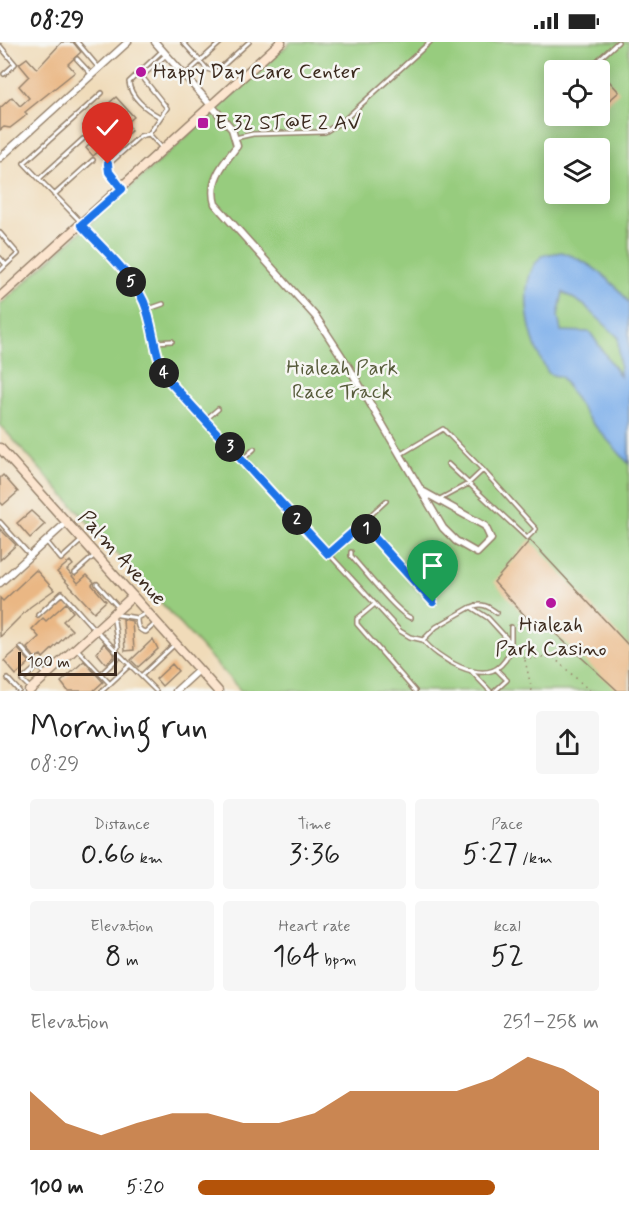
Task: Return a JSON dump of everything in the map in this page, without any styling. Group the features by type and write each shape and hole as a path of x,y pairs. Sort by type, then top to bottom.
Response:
{"street":[{"path":"0,158 128,42"},
{"path":"155,42 232,129 237,146 215,180 212,193 215,204 316,317 424,492 443,528 456,541 477,554 485,547 491,539 485,526 424,492"},
{"path":"0,297 122,189 281,42"},
{"name":"Palm Avenue","path":"0,448 218,691"},
{"path":"1,579 67,522"},
{"path":"30,690 133,596"},
{"path":"176,691 199,670"}],"lane":[{"path":"77,42 100,68"},
{"path":"185,75 221,42"},
{"path":"186,43 207,69 216,72 249,42"},
{"path":"235,138 274,133 325,132 344,120 430,42"},
{"path":"598,60 618,42"},
{"path":"0,46 15,64 4,74"},
{"path":"160,117 149,111 130,91 129,82 165,53"},
{"path":"77,59 92,75"},
{"path":"122,189 109,172 108,164 140,136 149,134 167,108 167,104 141,74"},
{"path":"102,93 24,163 119,267 139,293 163,372 400,631 410,638 423,640 434,653 482,673 496,669 505,661 513,640 511,627"},
{"path":"149,134 164,150"},
{"path":"39,179 83,139"},
{"path":"54,195 93,160"},
{"path":"0,233 18,254 0,271"},
{"path":"0,258 6,265"},
{"path":"146,310 163,304"},
{"path":"154,342 172,341"},
{"path":"205,420 218,409"},
{"path":"401,454 443,429 536,529 527,538 448,464"},
{"path":"242,460 254,449"},
{"path":"440,499 468,484 483,471"},
{"path":"328,554 386,501"},
{"path":"0,522 30,555"},
{"path":"362,524 433,602"},
{"path":"46,541 61,559 82,540"},
{"path":"351,552 351,556 366,574 402,613 411,618"},
{"path":"75,573 96,555"},
{"path":"97,584 116,611 118,647 115,651"},
{"path":"38,615 62,593 115,651 156,691"},
{"path":"375,604 357,619 357,624 415,691"},
{"path":"423,640 436,627 477,604 489,606 497,613"},
{"path":"471,607 488,618 508,638 511,648"},
{"path":"116,611 137,618 147,612"},
{"path":"137,618 138,627 146,632 156,622"},
{"path":"141,676 176,644"},
{"path":"21,647 47,675"},
{"path":"76,648 110,684"},
{"path":"101,674 118,658"},
{"path":"102,691 130,665"},
{"path":"30,690 22,680 38,666"},
{"path":"469,669 490,691"},
{"path":"495,691 507,680 496,669"},
{"path":"8,679 19,691"}],"path":[{"path":"511,648 524,657 553,657 590,691"},
{"path":"524,657 532,691"}],"green space":[{"name":"Hialeah Park Race Track","path":"291,42 629,42 629,691 241,691 0,425 0,305"}],"water":[{"path":"562,252 591,266 608,279 629,303 629,464 588,418 561,377 549,374 542,362 531,331 527,296 534,266 543,255","holes":["563,292 584,305 618,337 620,376 590,332 561,331 558,316"]}],"building":[{"path":"62,42 73,42 81,52 68,64 75,72 25,112 27,114 23,118 10,128 4,127 0,130 0,108 12,97 20,106 29,98 19,86 29,76 19,64 27,58 37,69"},
{"path":"610,82 619,92 610,100"},
{"path":"116,97 134,117 128,122 131,131 107,152 103,148 93,156 86,148 95,139 83,126"},
{"path":"3,475 18,492 3,505 0,502 0,478"},
{"path":"31,511 45,524 30,538 17,523"},
{"path":"0,529 16,545 0,560"},
{"name":"Hialeah Park Casino","path":"530,540 629,646 629,691 618,691 546,625 539,631 494,582"},
{"path":"70,561 73,565 67,570 78,583 87,575 94,582 92,585 106,601 94,612 57,572"},
{"path":"36,570 54,590 30,607 0,637 0,598 3,601"},
{"path":"66,603 73,612 63,621 72,630 43,658 41,655 35,658 27,648 39,637 32,629 43,618 46,621"},
{"path":"123,619 132,621 134,650 125,651"},
{"path":"153,639 158,649 138,667 131,660"},
{"path":"104,643 115,655 106,664 97,653"},
{"path":"18,649 30,662 16,675 4,661"},
{"path":"84,661 103,682 93,691 68,691 61,682"},
{"path":"172,664 178,671 162,686 156,679"}],"place":[{"name":"Happy Day Care Center","path":"141,72"},
{"name":"E 32 ST@E 2 AV","path":"203,123"},
{"name":"Hialeah Park Casino","path":"551,603"}],"route":[{"path":"108,164 109,172 122,189 81,225 119,267 143,300 150,320 157,357 170,382 328,554 362,524 433,602"}]}
